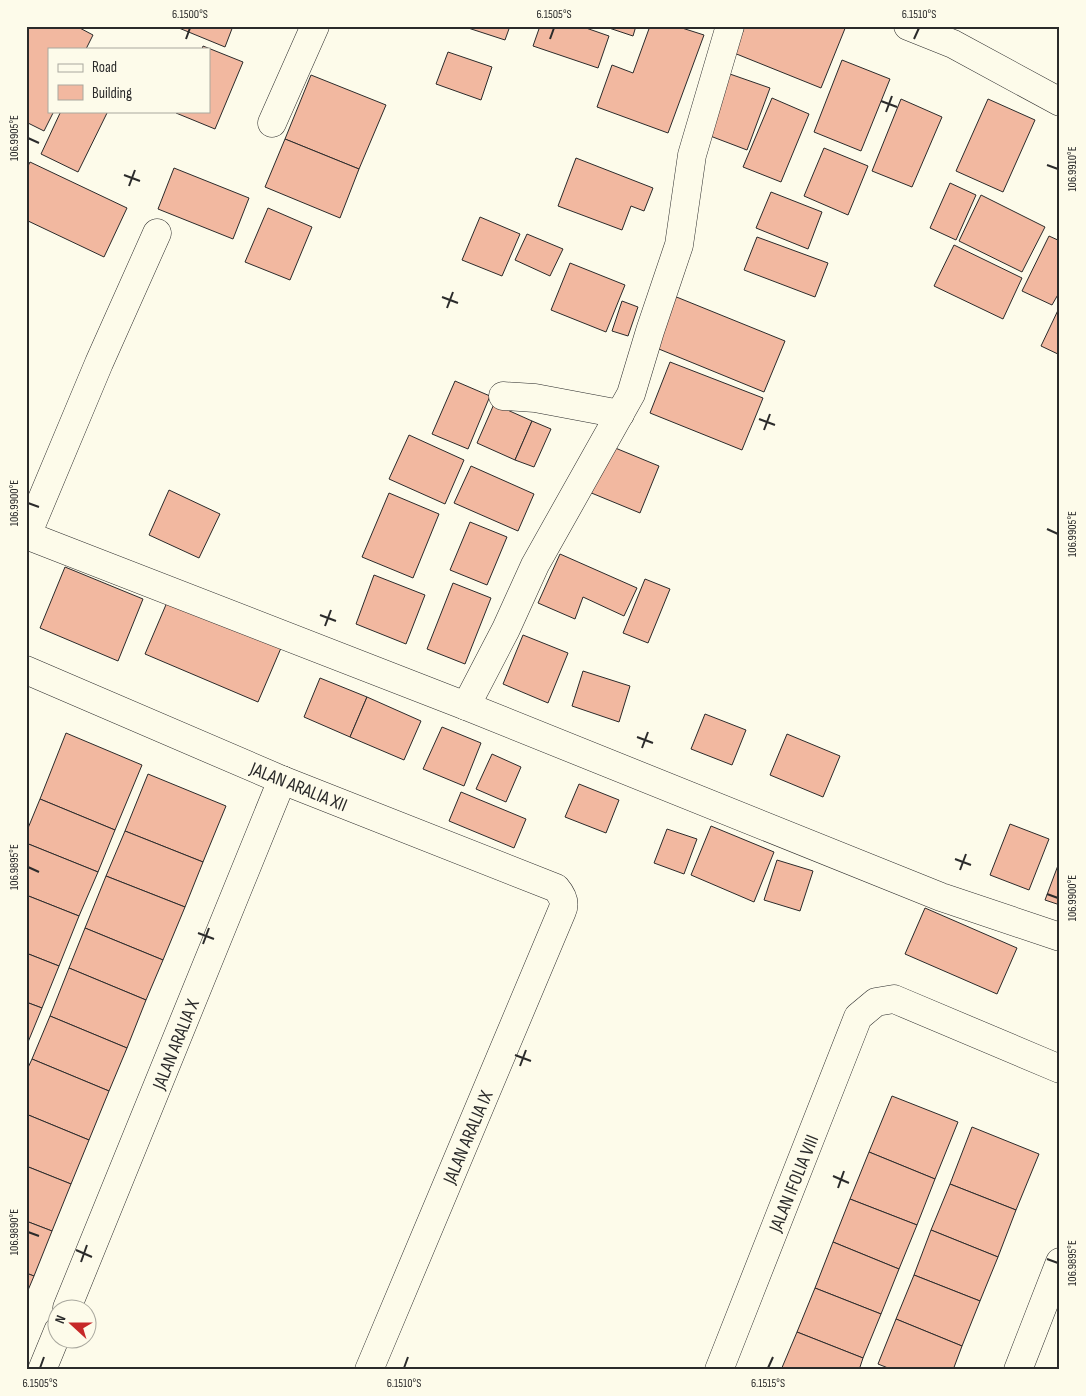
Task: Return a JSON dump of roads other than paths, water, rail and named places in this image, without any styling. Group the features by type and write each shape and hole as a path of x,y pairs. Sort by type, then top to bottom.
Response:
{"street":[{"path":"272,123 308,46 315,26"},
{"path":"466,706 506,629 535,565 631,394 679,245 692,155 730,26"},
{"path":"908,26 953,44 1060,102"},
{"path":"156,233 98,363 27,535 466,706 942,897 1060,938"},
{"path":"503,396 534,398 620,414"},
{"name":"JALAN ARALIA XII","path":"26,670 282,780 556,888 560,892 564,905"},
{"name":"JALAN ARALIA X","path":"71,1298 282,780"},
{"name":"JALAN ARALIA IX","path":"369,1370 564,905"},
{"name":"JALAN IFOLIA VIII","path":"719,1370 858,1017 876,1002 894,998 1060,1069"},
{"path":"1018,1370 1060,1262"},
{"path":"42,1370 51,1348"}]}
